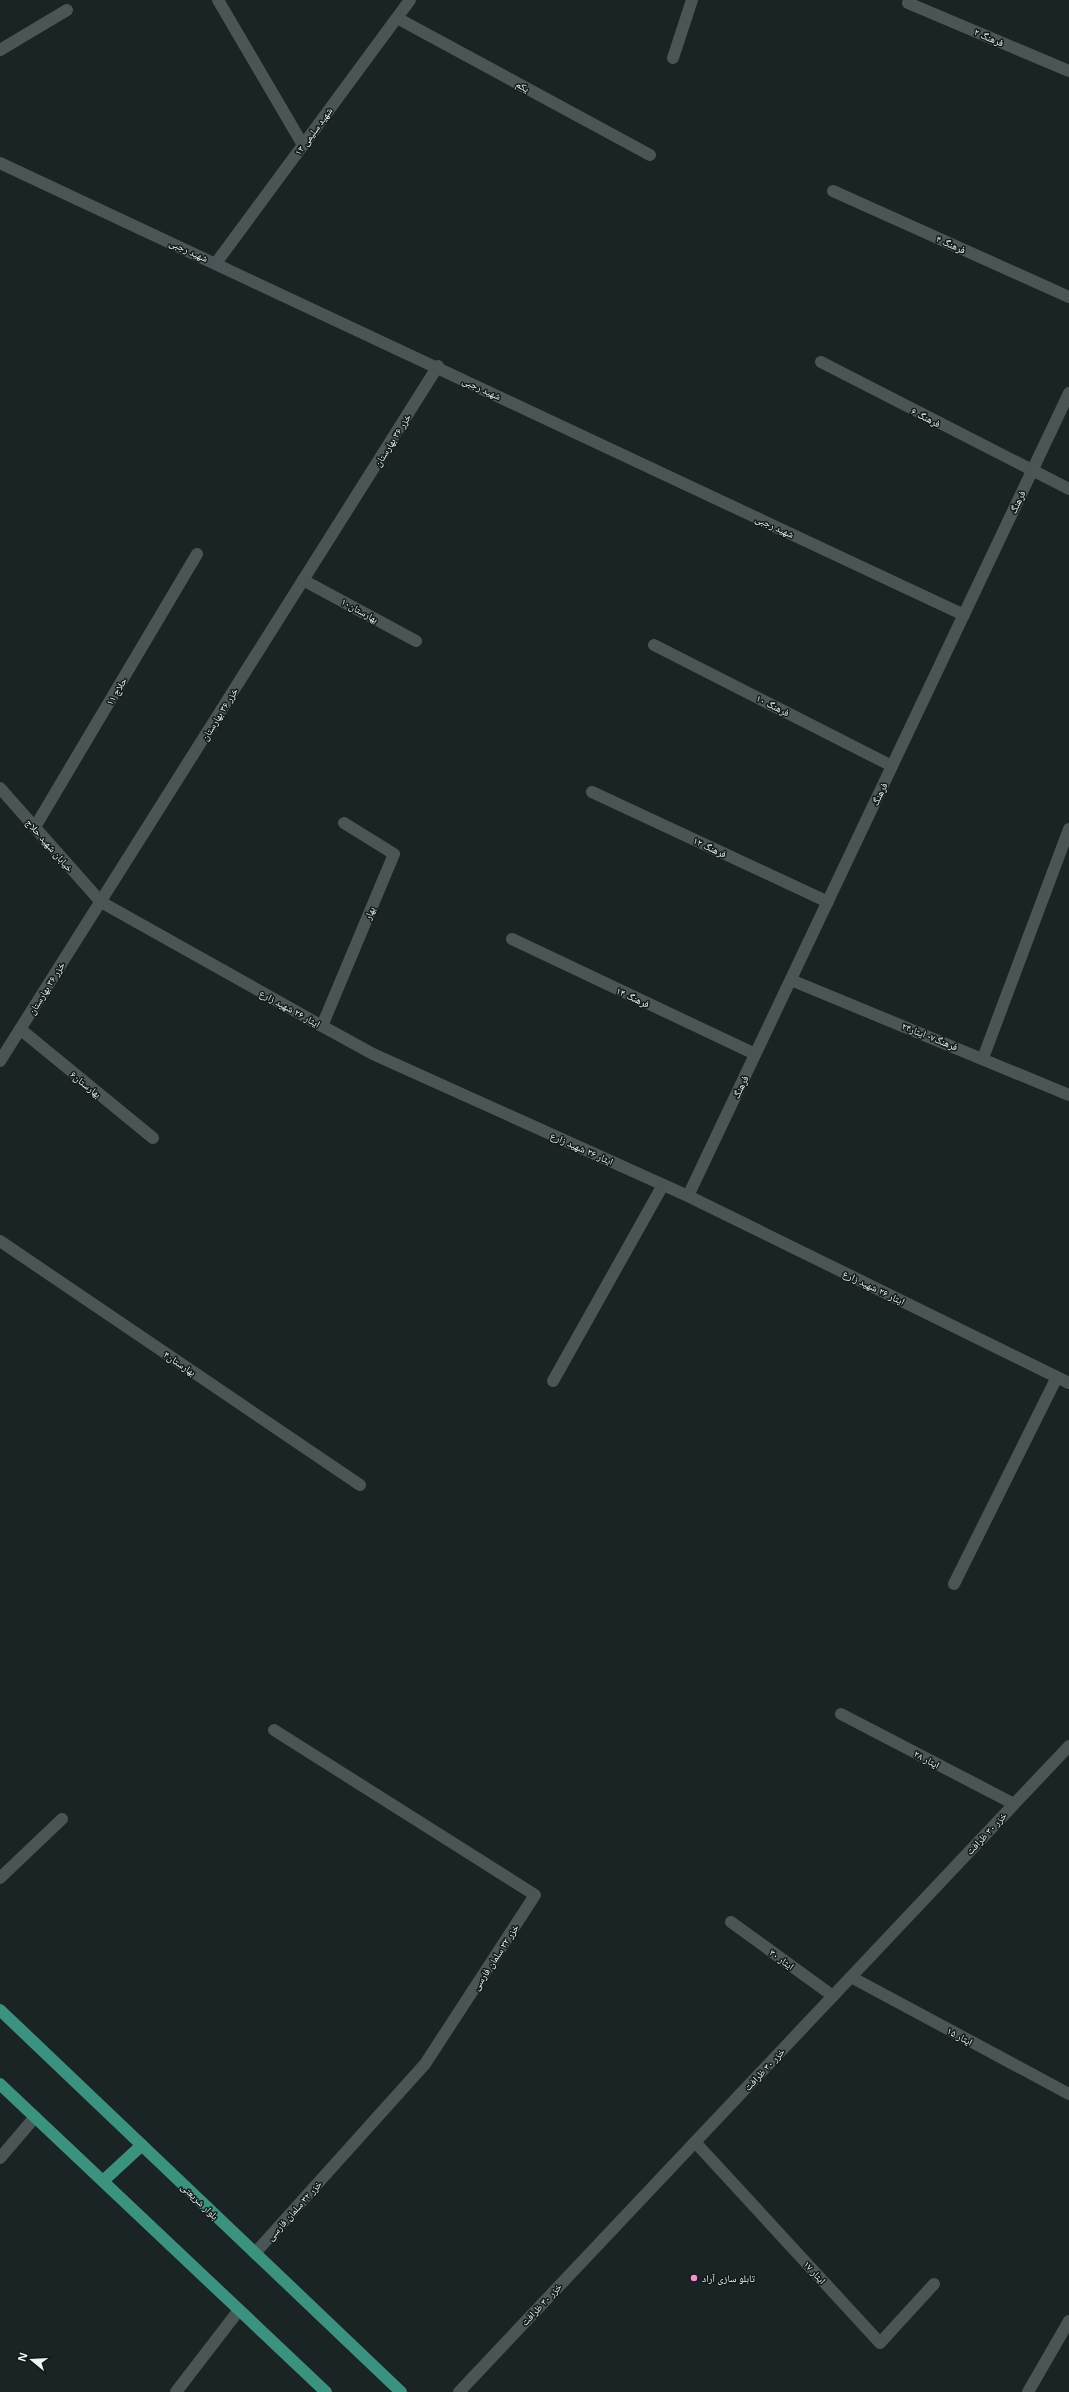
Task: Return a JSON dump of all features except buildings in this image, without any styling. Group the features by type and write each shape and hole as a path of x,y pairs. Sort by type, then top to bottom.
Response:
{"main road":[{"name":"بلوار شریعتی","path":"0,2010 401,2392"},
{"path":"0,2084 326,2392"},
{"path":"104,2181 142,2145"}],"street":[{"path":"218,0 303,144"},
{"name":"شهید سلیمی ۱۳","path":"216,263 410,0"},
{"path":"673,58 692,0"},
{"name":"فرهنگ ۲","path":"908,3 1069,71"},
{"path":"0,50 67,10"},
{"name":"یکم","path":"397,18 650,155"},
{"name":"شهید رجبی","path":"0,163 438,366 964,615"},
{"name":"فرهنگ ۴","path":"833,191 1069,297"},
{"name":"فرهنگ ۶","path":"821,362 1069,489"},
{"name":"خزر ۳۶ بهارستان","path":"0,1061 438,366"},
{"name":"فرهنگ","path":"688,1196 1069,393"},
{"name":"حلاج ۱۱","path":"35,827 197,554"},
{"name":"بهارستان۱۰","path":"303,580 416,641"},
{"name":"فرهنگ ۱۰","path":"654,645 892,766"},
{"name":"خیابان شهید حلاج","path":"0,788 101,902"},
{"name":"فرهنگ ۱۲","path":"592,792 828,902"},
{"name":"بهار","path":"322,1026 394,854 344,823"},
{"path":"983,1058 1069,828"},
{"name":"ایثار ۲۶ شهید زارع","path":"101,902 373,1054 688,1196 1069,1383"},
{"name":"فرهنگ ۱۴","path":"512,939 755,1054"},
{"name":"فرهنگ۷- ایثار۲۴","path":"791,980 983,1058 1069,1095"},
{"name":"بهارستان۶","path":"20,1029 152,1138"},
{"path":"554,1381 663,1185"},
{"name":"بهارستان۴","path":"0,1241 360,1485"},
{"path":"954,1584 1057,1377"},
{"name":"ایثار ۲۸","path":"841,1714 1014,1804"},
{"name":"خزر ۳۲ سلمان فارسی","path":"255,2253 426,2064 534,1895 274,1730"},
{"name":"خزر ۳۰ ظرافت","path":"459,2392 1069,1746"},
{"path":"0,1878 62,1819"},
{"name":"ایثار ۳۰","path":"731,1922 833,1996"},
{"name":"ایثار ۱۵","path":"851,1977 1069,2094"},
{"path":"0,2158 35,2117"},
{"name":"ایثار ۱۷","path":"695,2142 880,2343 934,2284"},
{"path":"176,2392 239,2310"},
{"path":"1028,2392 1069,2320"}],"place":[{"name":"تابلو سازی آراد","path":"694,2278"}]}
